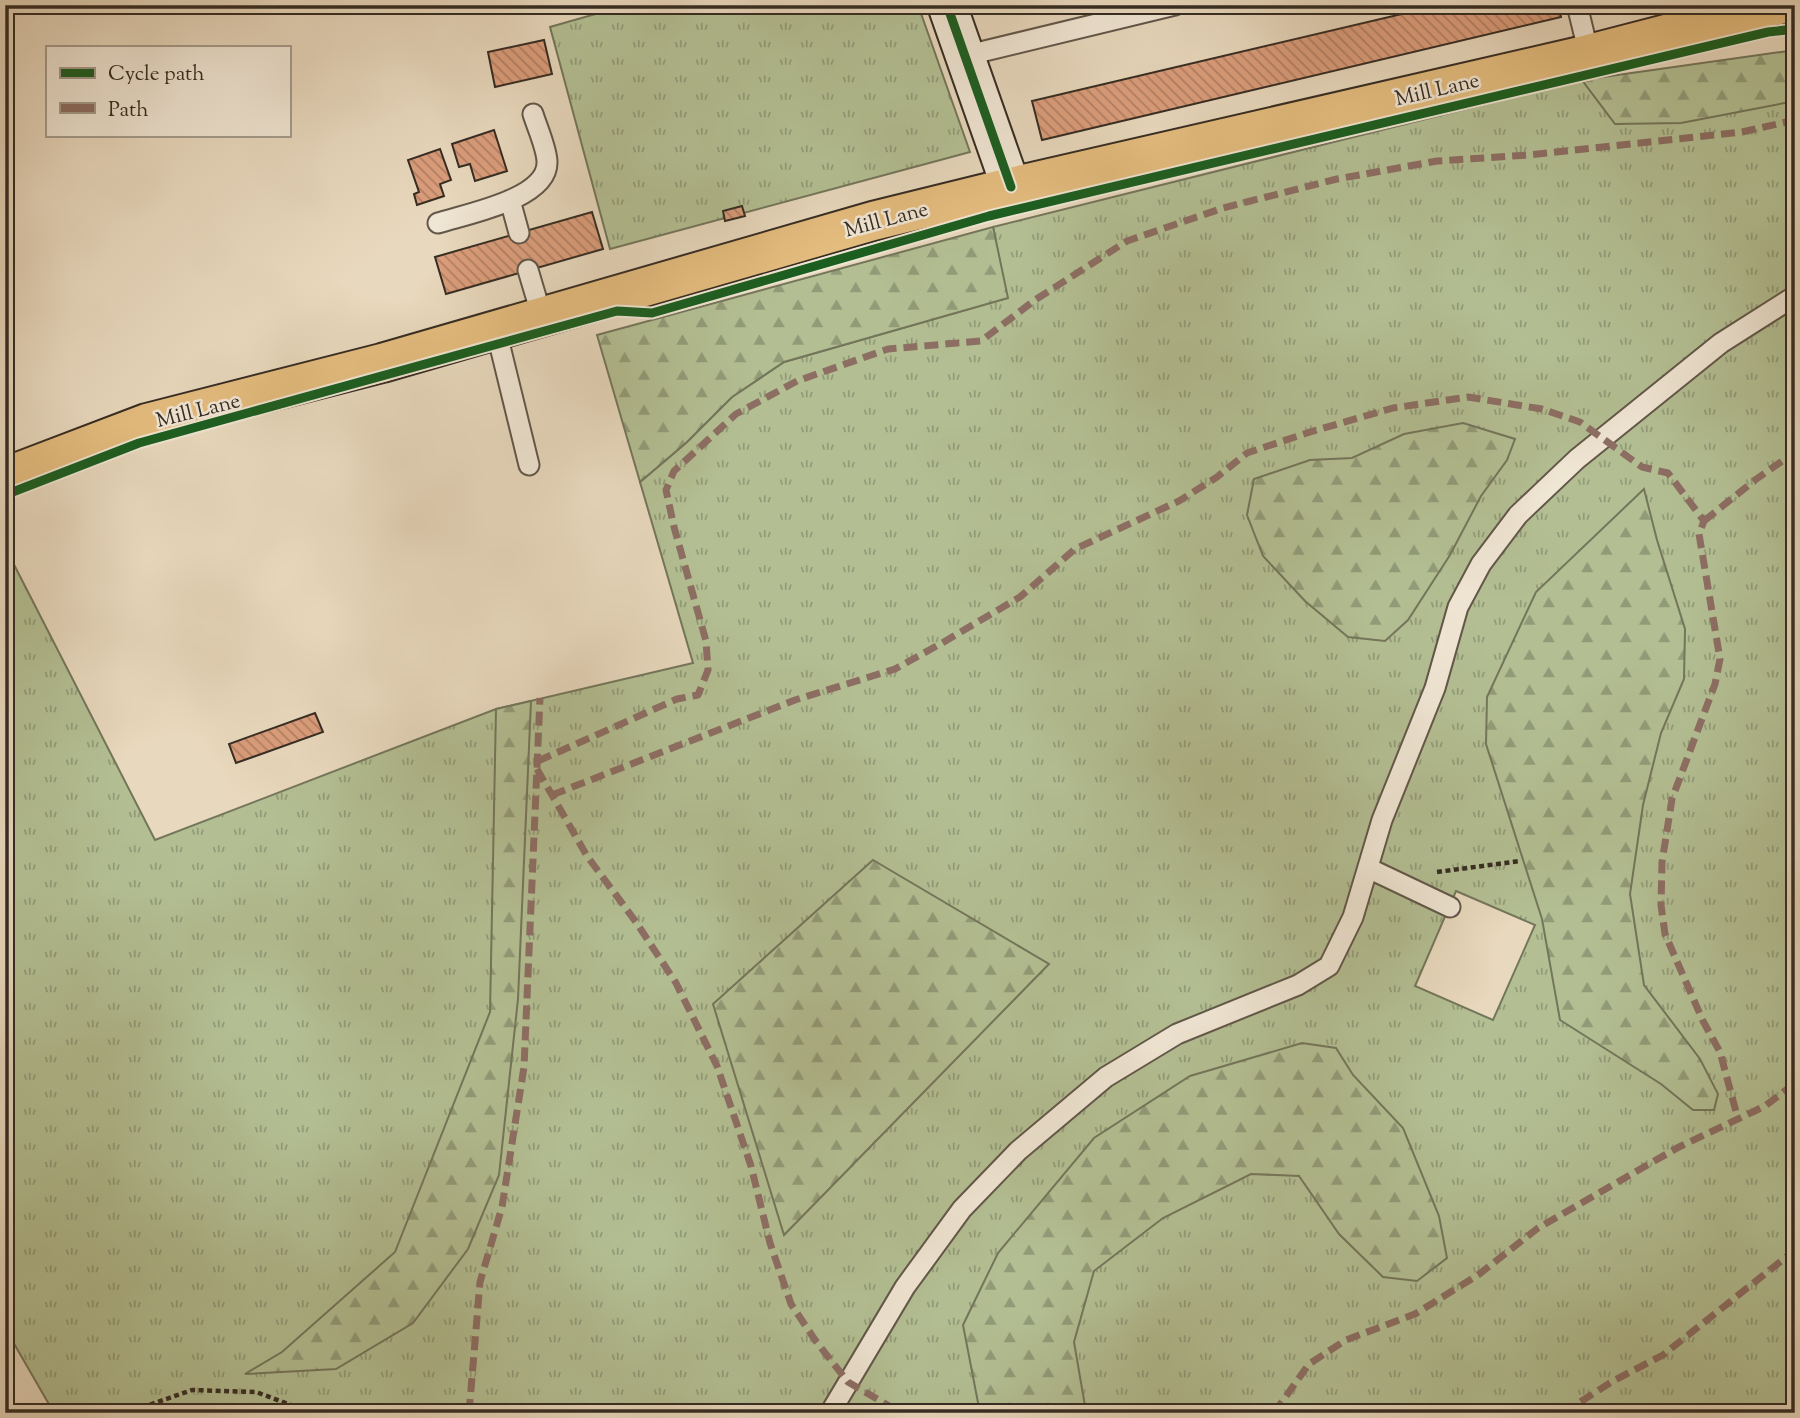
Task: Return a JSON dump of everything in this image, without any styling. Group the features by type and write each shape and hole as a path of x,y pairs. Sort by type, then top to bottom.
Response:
{"main road":[{"name":"Mill Lane","path":"5,477 147,423 382,363 873,221 1589,54 1778,5"}],"street":[{"path":"947,5 1011,187"}],"lane":[{"path":"964,56 1175,5"},
{"path":"1577,5 1589,54"},
{"path":"438,223 529,192 543,178 547,162 533,114"},
{"path":"510,200 519,233"},
{"path":"528,270 542,317"},
{"path":"830,1413 905,1287 962,1209 1009,1161 1106,1077 1177,1034 1297,985 1329,966 1353,917 1382,820 1435,688 1458,607 1482,564 1518,514 1577,459 1721,343 1795,296"},
{"path":"496,330 529,465"},
{"path":"1368,868 1450,907"}],"path":[{"path":"1399,884 1429,873 1520,861"},
{"path":"126,1413 192,1390 256,1392 312,1413"}],"green space":[{"path":"627,5 918,5 970,152 610,249 550,27"},
{"path":"1795,50 1795,101 1681,123 1615,124 1582,80"},
{"path":"1582,80 1616,124 1795,101 1795,1413 54,1413 5,1328 5,547 155,840 496,709 693,663 640,482 687,442 732,397 784,362 1007,298 993,227","holes":["1456,891 1535,925 1493,1020 1415,986"]},
{"path":"993,227 1008,298 784,362 732,397 687,442 640,482 597,335"},
{"path":"1463,423 1515,439 1507,460 1481,496 1450,555 1408,620 1385,641 1348,637 1305,601 1263,556 1247,515 1254,479 1310,460 1352,458 1404,434"},
{"path":"1644,489 1685,629 1684,679 1661,733 1643,805 1630,894 1644,985 1700,1059 1718,1094 1714,1110 1693,1110 1661,1084 1560,1020 1542,919 1486,744 1487,697 1536,592"},
{"path":"531,701 518,999 499,1175 468,1249 413,1323 336,1369 245,1374 282,1352 395,1252 490,1012 496,709"},
{"path":"873,860 1049,964 784,1235 713,1004"},
{"path":"1302,1043 1336,1048 1353,1075 1403,1128 1439,1216 1447,1258 1417,1281 1383,1277 1339,1234 1299,1176 1251,1174 1163,1218 1094,1271 1074,1342 1085,1406 1089,1413 980,1413 963,1325 998,1253 1094,1138 1190,1076"}],"building":[{"path":"1440,5 1558,5 1561,17 1042,140 1032,101"},
{"path":"544,40 552,74 495,87 488,52"},
{"path":"494,130 507,171 475,181 470,164 459,167 452,144"},
{"path":"440,149 451,180 440,184 444,196 417,205 414,194 419,192 408,160"},
{"path":"742,206 745,216 725,221 723,211"},
{"path":"592,212 603,249 446,294 435,257"},
{"path":"315,713 323,732 236,763 229,744"}],"marked path":[{"path":"538,761 677,699 698,695 708,670 706,641 666,490 674,471 736,414 797,381 888,349 981,341 1035,300 1127,241 1223,208 1337,179 1437,161 1528,155 1742,132 1795,120"},
{"path":"552,795 795,700 895,669 1020,597 1075,549 1179,501 1217,477 1247,453 1393,408 1468,397 1542,409 1580,422 1642,467 1668,473 1704,521 1699,534 1720,659 1715,684 1672,799 1662,862 1661,905 1665,934 1703,1021 1720,1052 1738,1119"},
{"path":"1704,521 1795,452"},
{"path":"469,1413 480,1282 502,1207 524,1067 540,698"},
{"path":"537,769 587,856 636,922 676,983 717,1066 751,1166 770,1243 791,1304 848,1382 901,1413"},
{"path":"1274,1413 1309,1364 1346,1340 1415,1314 1478,1275 1538,1228 1677,1148 1765,1106 1795,1083"},
{"path":"1563,1413 1613,1381 1663,1355 1795,1250"}],"cycle path":[{"path":"947,5 1011,187"},
{"path":"5,495 139,443 617,311 652,313 989,216 1768,32 1795,29"}]}
